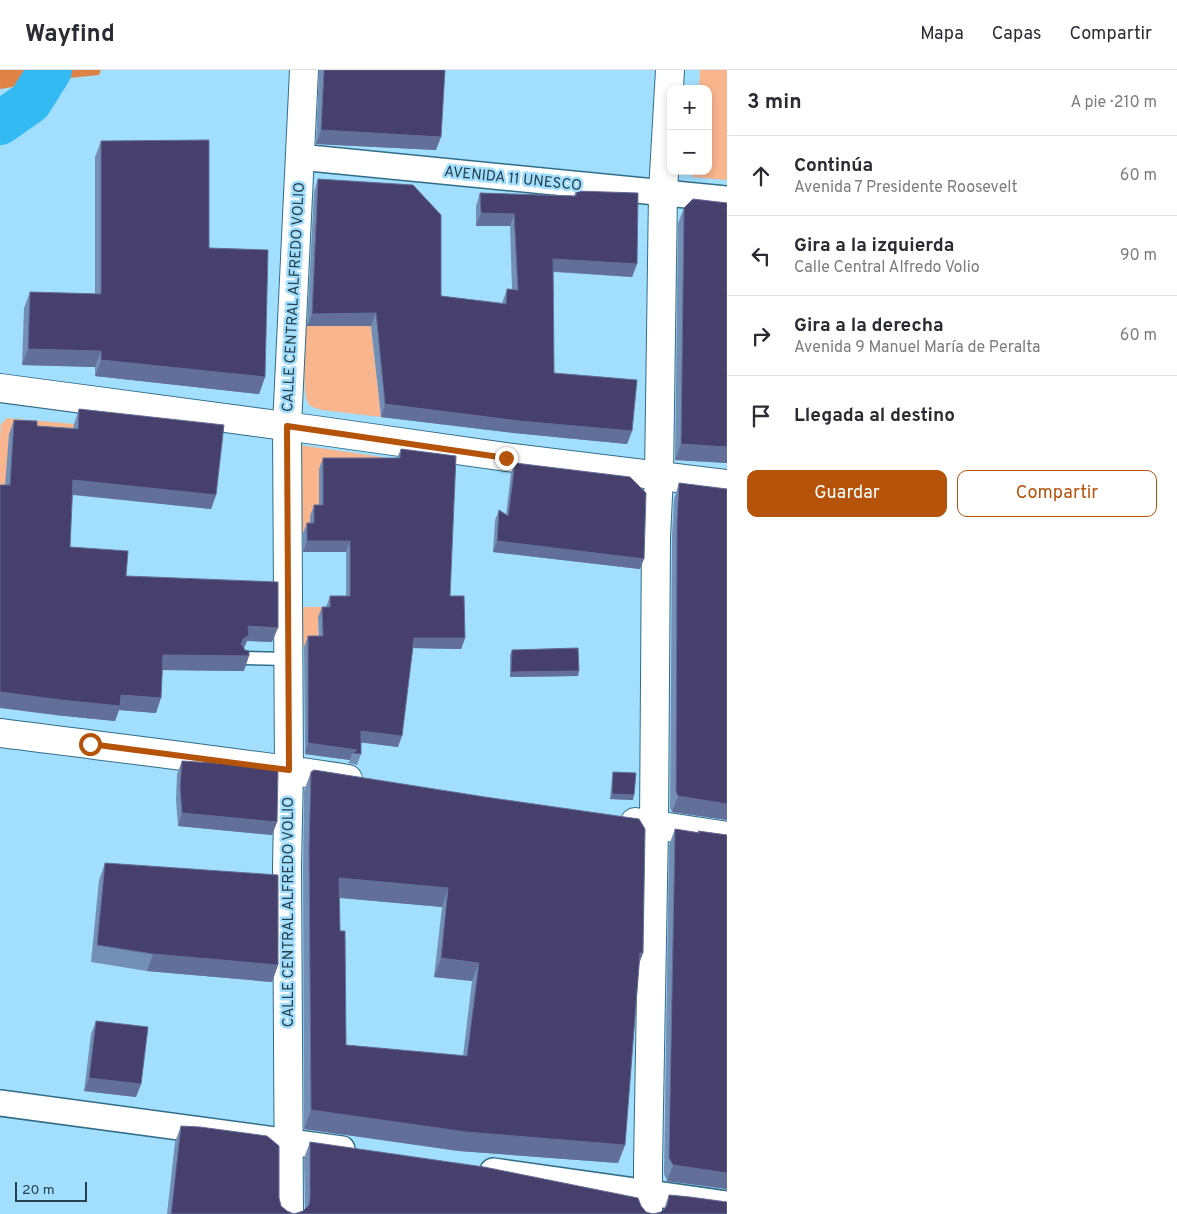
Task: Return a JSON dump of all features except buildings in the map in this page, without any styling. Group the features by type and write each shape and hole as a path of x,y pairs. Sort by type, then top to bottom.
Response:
{"street":[{"name":"CALLE CENTRAL ALFREDO VOLIO","path":"289,1214 283,866 289,770 287,426 304,70"},
{"path":"648,1203 656,537 659,476 663,192 670,70"},
{"name":"AVENIDA 11 UNESCO","path":"299,157 727,198"},
{"path":"0,388 287,426 506,458 727,484"},
{"path":"0,733 84,750 289,770 375,783"},
{"path":"607,818 727,836"},
{"path":"0,1103 366,1152"},
{"path":"472,1168 648,1203 727,1204"}],"lane":[{"path":"244,658 288,659"}],"shaded area":[{"path":"0,70 101,70 99,75 0,89"},
{"path":"700,70 727,70 727,180 692,177 692,175 712,175 712,85 699,85"},
{"path":"306,326 371,326 381,417 322,410 309,405 304,378"},
{"path":"7,418 74,424 67,505 0,500 1,424"},
{"path":"299,445 397,459 319,469 319,516 310,533 300,533"},
{"path":"298,607 326,607 326,617 318,618 319,647 298,647"}],"waterway":[{"path":"0,123 30,102 50,70"}],"route":[{"path":"90,744 289,770 287,426 506,458"}]}
